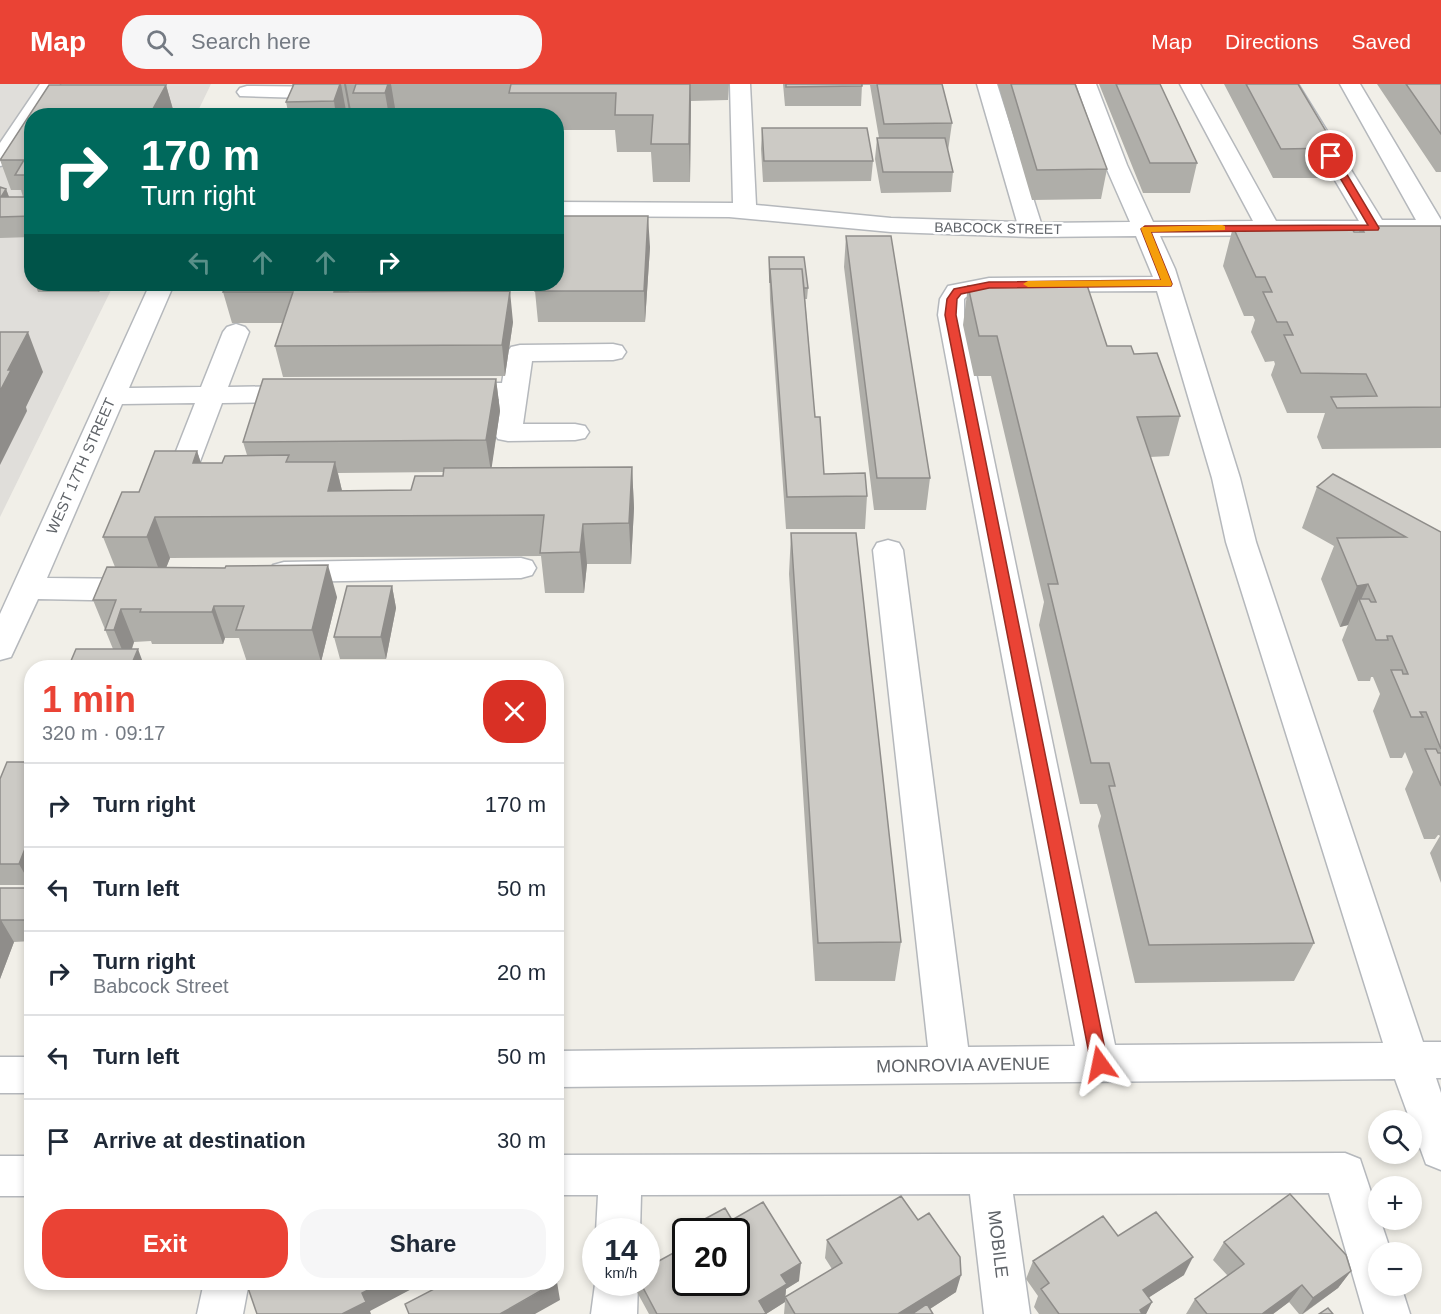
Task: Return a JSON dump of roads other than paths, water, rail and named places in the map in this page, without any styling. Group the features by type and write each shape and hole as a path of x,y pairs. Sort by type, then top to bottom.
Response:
{"street":[{"path":"34,108 50,84"},
{"path":"740,84 745,212"},
{"path":"987,84 1030,230"},
{"path":"1086,84 1116,165 1167,284 1226,478 1241,542 1425,1060 1441,1150"},
{"path":"1190,84 1268,228"},
{"path":"1288,84 1374,228"},
{"path":"1350,84 1437,227"},
{"path":"246,94 357,93"},
{"path":"0,159 24,123"},
{"name":"BABCOCK STREET","path":"564,209 649,208 745,212 891,225 1030,230 1437,227"},
{"path":"1100,1064 951,315 952,299 957,291 989,285 1167,284"},
{"name":"WEST 17TH STREET","path":"4,631 27,588 159,291"},
{"path":"405,291 404,294 491,295 492,291"},
{"path":"185,464 236,332"},
{"path":"575,432 508,433 519,353 613,352"},
{"path":"431,392 514,391"},
{"path":"112,396 323,393"},
{"path":"888,550 950,1065"},
{"path":"252,573 521,568"},
{"path":"27,588 157,590 167,588"},
{"name":"MONROVIA AVENUE","path":"564,1070 1425,1060"},
{"path":"0,1075 24,1075"},
{"name":"MOBILE","path":"989,1173 1007,1314"},
{"path":"564,1175 1346,1173 1368,1248"},
{"path":"619,1218 621,1175"},
{"path":"0,1176 24,1176"},
{"path":"220,1314 225,1290"},
{"path":"614,1314 615,1296"},
{"path":"1382,1296 1387,1314"}]}
